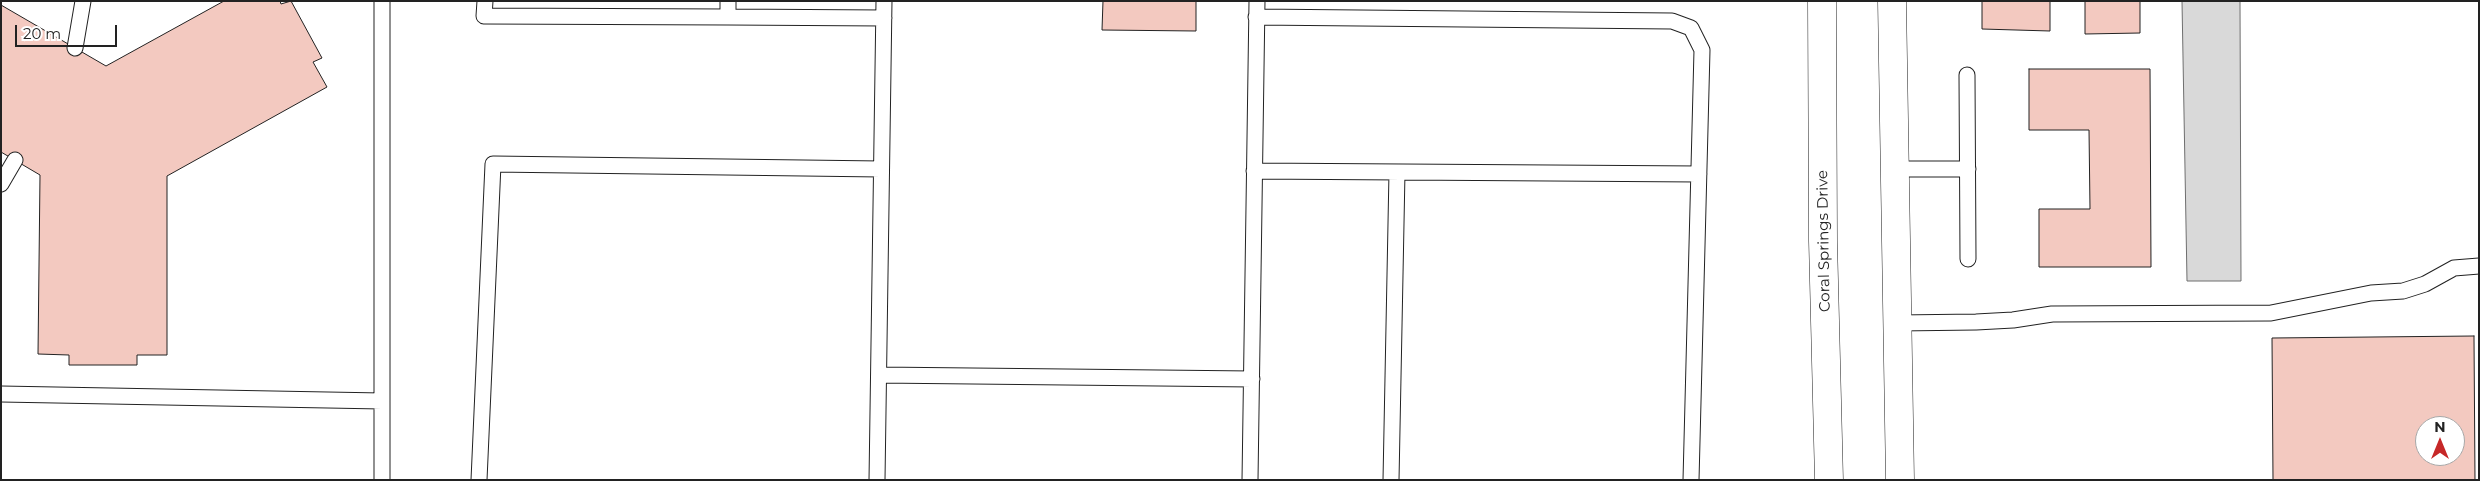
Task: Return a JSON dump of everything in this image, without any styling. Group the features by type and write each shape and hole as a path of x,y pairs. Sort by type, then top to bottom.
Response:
{"main road":[{"name":"Coral Springs Drive","path":"1822,1 1823,241 1829,480"},
{"path":"1892,1 1900,480"}],"lane":[{"path":"75,48 83,1"},
{"path":"382,1 382,480"},
{"path":"484,1 484,16 884,18"},
{"path":"728,1 728,17"},
{"path":"878,480 884,1"},
{"path":"1250,480 1256,1"},
{"path":"1256,17 1672,21 1691,28 1702,50 1691,480"},
{"path":"1967,76 1968,259"},
{"path":"1,184 15,160"},
{"path":"480,480 493,164 882,169"},
{"path":"1895,169 1968,169"},
{"path":"1254,171 1699,174"},
{"path":"1392,480 1398,172"},
{"path":"1898,323 2013,320 2052,314 2271,312 2371,293 2403,291 2425,284 2454,268 2479,266"},
{"path":"879,375 1252,379"},
{"path":"1,394 382,401"}],"shaded area":[{"path":"2182,1 2240,1 2241,281 2187,281"}],"building":[{"path":"224,1 280,1 281,4 291,1 322,58 313,62 327,87 167,176 167,355 137,355 137,365 69,365 69,355 38,354 40,175 1,152 1,5 106,66"},
{"path":"1103,1 1196,1 1196,31 1102,30"},
{"path":"1982,1 2050,1 2050,31 1982,29"},
{"path":"2085,1 2140,1 2140,33 2085,34"},
{"path":"2029,69 2150,69 2151,267 2039,267 2039,209 2090,209 2089,130 2029,130"},
{"path":"2474,336 2475,480 2273,480 2272,338"}]}
